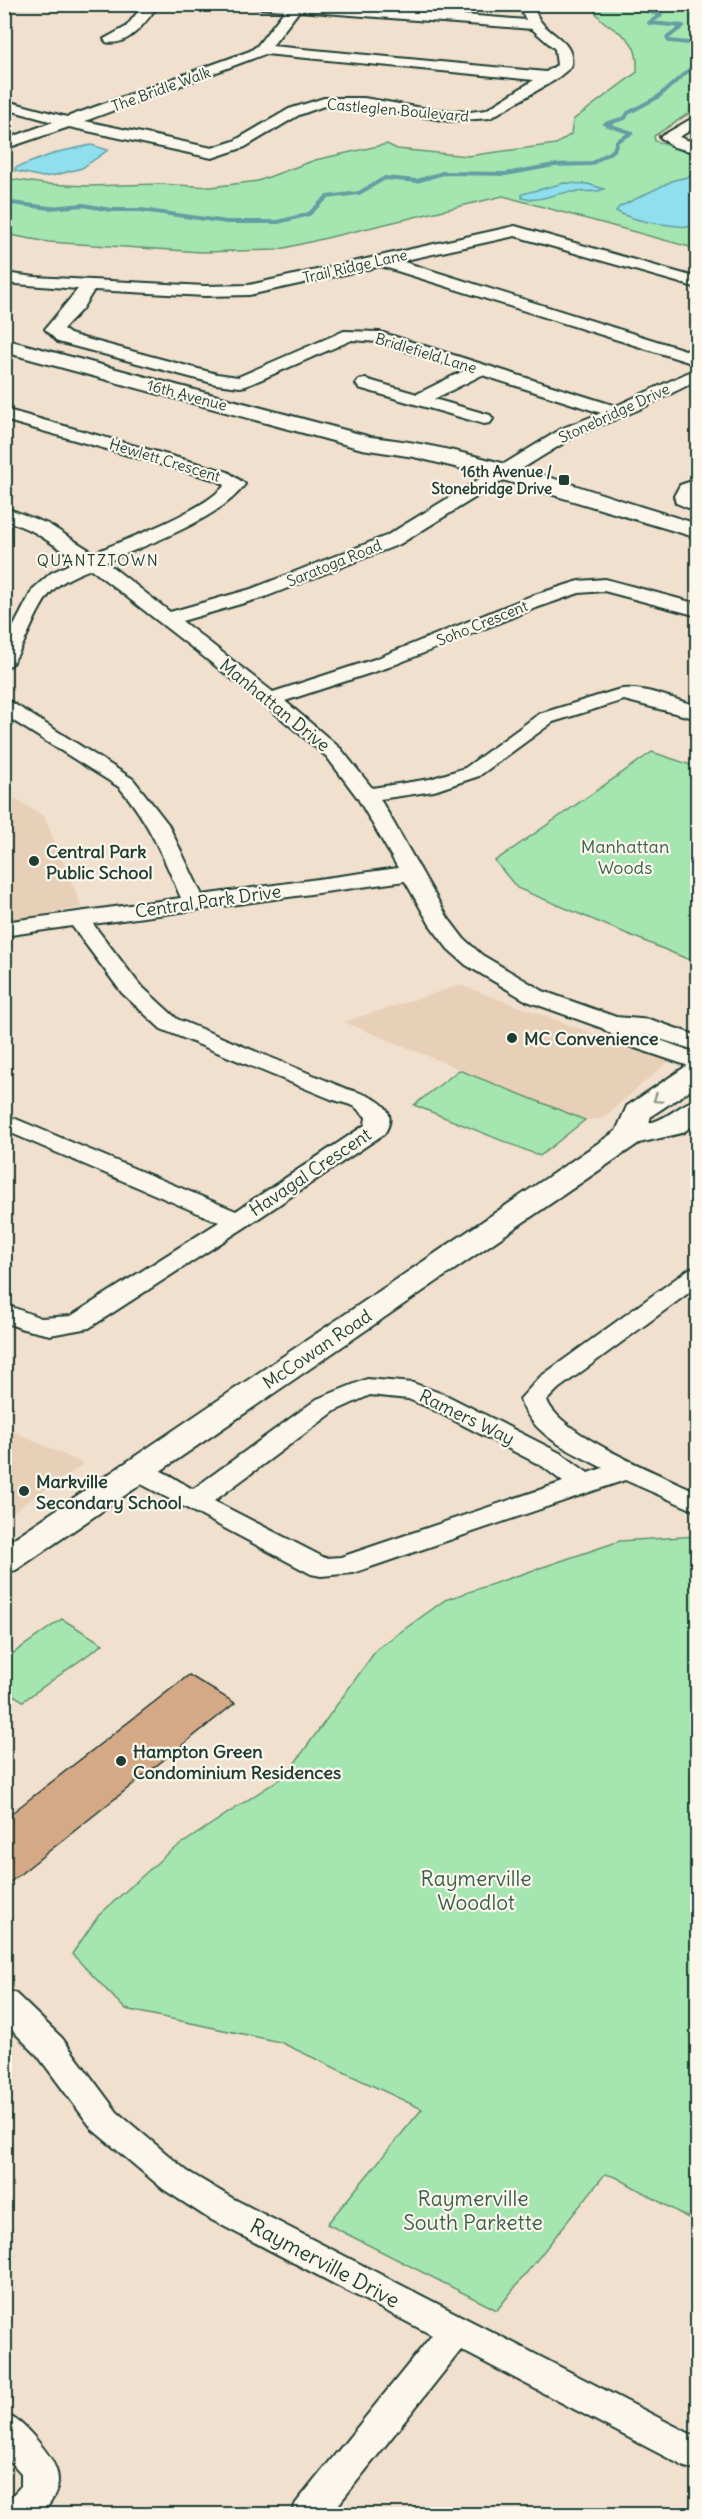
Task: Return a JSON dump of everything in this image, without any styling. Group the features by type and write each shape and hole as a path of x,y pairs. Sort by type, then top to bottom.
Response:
{"main road":[{"name":"16th Avenue","path":"4,345 370,444 387,453 495,477 576,504 611,506 698,531"},
{"path":"629,1136 638,1112 698,1071"},
{"name":"McCowan Road","path":"4,1562 629,1136 671,1126 698,1108"}],"street":[{"path":"4,8 15,4"},
{"path":"111,39 131,30 152,4"},
{"path":"258,4 296,5 537,26"},
{"name":"Castleglen Boulevard","path":"14,107 69,122 212,153 226,152 308,105 333,101 454,116 481,116 490,114 564,67 566,58 564,49 537,26 525,4"},
{"name":"The Bridle Walk","path":"4,145 229,65 262,49 296,5"},
{"path":"262,49 550,77"},
{"path":"698,119 668,137 678,144 698,149"},
{"name":"Trail Ridge Lane","path":"4,278 35,282 205,291 249,290 515,231 698,283"},
{"path":"380,260 698,360"},
{"name":"Bridlefield Lane","path":"90,284 76,305 56,324 53,329 57,333 77,342 216,379 240,381 255,377 350,335 380,337 617,412"},
{"path":"417,400 480,369"},
{"name":"Stonebridge Drive","path":"495,477 569,432 698,373"},
{"path":"365,384 484,419"},
{"name":"Hewlett Crescent","path":"4,414 222,476 236,484 228,495 180,522 93,561"},
{"name":"Saratoga Road","path":"166,619 258,593 393,540 424,523 495,477"},
{"path":"698,484 684,490 682,495 683,499 698,507"},
{"name":"Manhattan Drive","path":"4,512 41,528 93,561 270,699 334,753 367,795 438,920 456,944 474,960 535,996 610,1023 637,1041 698,1062"},
{"path":"4,661 47,583 93,561"},
{"name":"Soho Crescent","path":"270,699 361,671 421,649 490,617 582,586 605,585 698,610"},
{"path":"367,795 434,785 472,772 546,718 624,694 643,697 698,713"},
{"path":"4,706 134,790 159,825 194,903"},
{"name":"Central Park Drive","path":"4,929 412,873"},
{"name":"Havagal Crescent","path":"4,1312 45,1327 61,1328 80,1322 238,1221 375,1129 378,1122 378,1115 362,1101 339,1094 169,1024 148,1009 133,993 78,919"},
{"name":"Manhattan Drive","path":"610,1023 652,1027 698,1044"},
{"path":"4,1121 238,1221"},
{"path":"698,1274 549,1383 532,1399 537,1411 556,1431 626,1470 698,1503"},
{"name":"Ramers Way","path":"194,1502 326,1405 368,1387 413,1391 439,1402 552,1460 584,1484"},
{"path":"138,1471 321,1567 343,1566 626,1470"},
{"name":"Raymerville Drive","path":"9,2013 50,2047 105,2121 175,2180 220,2208 698,2456"},
{"path":"309,2514 456,2331"},
{"path":"4,2429 39,2468 39,2492 18,2514"}],"shaded area":[{"name":"Central Park Public School","path":"5,793 44,816 82,907 5,921"},
{"path":"460,985 669,1061 602,1119 585,1120 344,1022"},
{"name":"Markville Secondary School","path":"5,1427 84,1464 5,1517"}],"green space":[{"path":"673,4 697,9 697,108 654,136 655,141 697,152 697,249 503,196 276,250 202,252 48,242 5,234 4,178 45,184 88,186 160,184 211,187 258,181 315,160 387,144 397,149 468,156 556,144 571,134 573,120 637,72 637,57 628,39 605,23 591,5"},
{"name":"Manhattan Woods","path":"652,752 697,767 697,963 517,888 495,861"},
{"path":"459,1070 585,1120 540,1156 414,1105"},
{"name":"Raymerville Woodlot","path":"697,1536 697,2223 616,2177 605,2174 497,2310 327,2224 422,2109 280,2042 125,2009 72,1954 99,1915 168,1853 287,1774 377,1649 445,1600 620,1541"},
{"path":"62,1619 103,1644 23,1701 5,1689 5,1659"}],"water":[{"path":"91,145 108,150 82,168 43,177 15,171 15,168 58,152"},
{"path":"697,175 697,228 635,219 616,211 619,207 674,180"},
{"path":"564,183 588,184 604,189 534,199 522,198 522,194"}],"building":[{"name":"Hampton Green Condominium Residences","path":"189,1675 235,1703 4,1887 4,1819"}],"waterway":[{"path":"644,4 640,9 661,15 649,23 683,26 667,38 669,41 698,44"},
{"path":"4,202 50,208 83,205 111,210 141,210 227,222 278,222 309,214 327,197 359,193 385,178 417,181 443,173 506,174 554,165 591,164 614,150 617,141 632,133 605,124 625,118 628,113 658,97 698,62"}],"place":[{"name":"16th Avenue / Stonebridge Drive","path":"564,480"},
{"name":"Central Park Public School","path":"34,861"},
{"name":"MC Convenience","path":"512,1038"},
{"name":"Markville Secondary School","path":"24,1491"},
{"name":"Hampton Green Condominium Residences","path":"121,1761"}],"district":[{"name":"QUANTZTOWN","path":"98,560"}],"park label":[{"name":"Raymerville South Parkette","path":"473,2210"}]}
